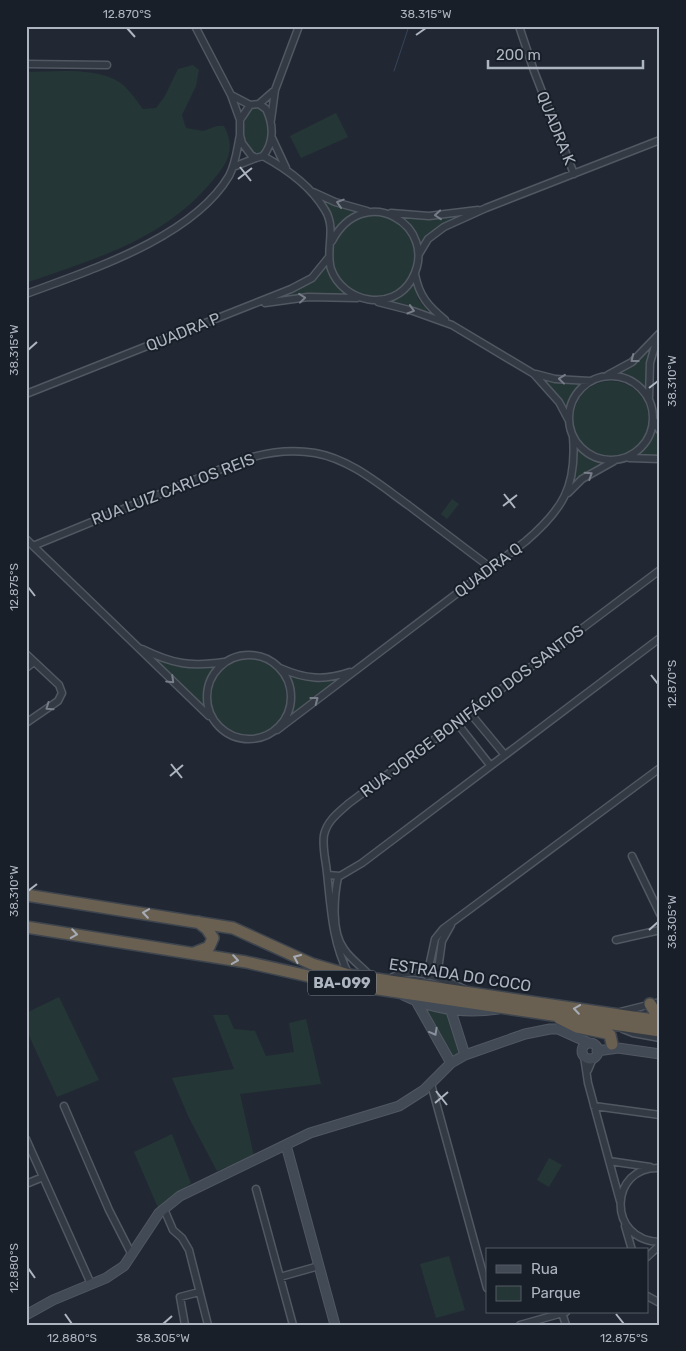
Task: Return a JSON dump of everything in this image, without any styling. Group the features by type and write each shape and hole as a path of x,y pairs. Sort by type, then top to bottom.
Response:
{"highway":[{"name":"ESTRADA DO COCO","path":"26,895 194,920 240,930 295,958 349,974 611,1019 660,1031"},
{"path":"194,920 207,929 213,938 209,947 194,953"},
{"name":"ESTRADA DO COCO","path":"26,927 246,962 344,984 505,1008 553,1015 660,1020"},
{"path":"655,1003 660,1020"},
{"path":"553,1015 577,1028 606,1033 610,1035 615,1046"}],"street":[{"path":"26,294 124,256 166,233 208,201 233,167 240,135 240,120 231,95 195,26"},
{"path":"233,167 259,157 270,144 270,123 275,90 299,26"},
{"name":"QUADRA K","path":"519,26 534,71 574,174"},
{"path":"26,64 107,65"},
{"path":"231,95 250,105 259,104 275,90"},
{"path":"259,104 266,110 270,123"},
{"path":"240,120 250,105"},
{"path":"240,135 247,151 286,168"},
{"path":"271,137 286,168 311,192 328,214 332,241"},
{"path":"369,301 393,296 403,290 414,274 418,256 428,239 435,232 486,208 660,140"},
{"path":"311,192 335,202 371,212 429,216 486,208"},
{"path":"371,212 358,214 347,220 338,230 332,241 329,256 331,268 336,280 345,290 369,301 414,311 452,325 534,374 559,402 568,420 573,437 580,448 590,455 601,460 614,461 627,458 660,459"},
{"path":"384,213 403,222 410,230 415,240 418,256"},
{"name":"QUADRA P","path":"26,394 254,305 312,278 329,256"},
{"path":"414,274 417,287 424,300 452,325"},
{"path":"254,305 308,297 361,298"},
{"path":"607,376 632,362 658,335"},
{"path":"648,400 650,364 658,335"},
{"path":"534,374 555,379 591,380 607,376 617,376 631,382 643,391 648,400 653,419 660,431"},
{"path":"568,420 569,408 574,397 591,380"},
{"path":"627,458 643,446 652,429 653,419"},
{"name":"QUADRA Q","path":"353,671 491,568 549,520 567,494 573,469 573,437"},
{"name":"RUA LUIZ CARLOS REIS","path":"34,546 243,460 279,451 298,451 316,453 349,465 388,490 491,568"},
{"path":"567,494 582,480 614,461"},
{"path":"26,539 230,736 242,739 261,738 277,730 353,671"},
{"name":"RUA JORGE BONIFÁCIO DOS SANTOS","path":"333,914 324,834 335,816 660,570"},
{"path":"328,875 338,877 362,863 660,638"},
{"path":"136,646 160,658 186,665 225,662 248,655 265,658 280,668 297,675 315,678 335,677 353,671"},
{"path":"26,654 59,685 62,693 58,701 26,723"},
{"path":"26,668 34,662"},
{"path":"212,718 206,694 209,682 225,662"},
{"path":"277,730 287,716 291,700 290,688 280,668"},
{"path":"470,713 504,754"},
{"path":"457,723 490,765"},
{"path":"427,976 435,939 453,922 660,768"},
{"path":"632,856 660,914"},
{"path":"338,877 333,914 337,938 349,974"},
{"path":"616,940 660,930"},
{"path":"437,977 441,935"},
{"path":"337,938 343,949 372,978"},
{"path":"429,967 438,968"},
{"path":"387,981 401,974 437,977 476,995"},
{"path":"394,991 416,1001 451,1011 470,1012 505,1008"},
{"path":"416,1001 451,1063"},
{"path":"611,1019 655,1003"},
{"path":"451,1011 465,1055"},
{"path":"611,1019 632,1033 660,1038"},
{"path":"26,1315 114,1274 124,1266 164,1209 180,1196 205,1182 325,1127 382,1113 399,1106 431,1084 451,1063 465,1055 524,1034 550,1029 558,1029 573,1037 590,1050 615,1046 660,1054"},
{"path":"590,1050 588,1072 594,1106 631,1248"},
{"path":"431,1084 486,1284"},
{"path":"64,1106 109,1210 132,1255"},
{"path":"594,1106 660,1115"},
{"path":"26,1139 91,1284"},
{"path":"286,1146 335,1325"},
{"path":"609,1161 658,1168"},
{"path":"620,1201 623,1191 636,1174 658,1168"},
{"path":"26,1184 43,1177"},
{"path":"256,1189 293,1325"},
{"path":"164,1209 172,1230 182,1238 189,1250 208,1325"},
{"path":"624,1222 636,1236 660,1244"},
{"path":"648,1255 660,1244"},
{"path":"280,1277 319,1266"},
{"path":"184,1325 180,1297 199,1292"},
{"path":"648,1297 660,1303"},
{"path":"520,1325 560,1314"}],"green space":[{"path":"193,65 199,70 196,86 182,115 186,128 203,131 217,126 224,126 228,134 230,148 229,155 218,174 194,201 173,218 151,232 128,245 26,283 26,72 76,71 102,75 123,85 143,109 156,108 165,96 178,69"},
{"path":"257,107 266,117 270,131 267,145 258,154 251,151 247,146 243,133 249,113 252,108"},
{"path":"336,113 348,137 301,158 290,136"},
{"path":"323,200 360,212 346,219 335,231 333,216"},
{"path":"374,215 390,219 403,227 411,240 415,256 411,272 403,285 390,293 374,297 358,293 345,285 337,272 333,256 337,240 345,227 358,219"},
{"path":"466,215 434,230 419,247 410,227 402,218 435,219"},
{"path":"328,265 334,282 346,295 312,294 274,299 311,282"},
{"path":"413,281 418,299 430,314 388,301"},
{"path":"650,350 646,390 633,379 618,373 638,362"},
{"path":"544,380 582,383 572,395 566,410 557,395"},
{"path":"619,381 632,387 643,398 649,411 647,434 632,451 619,457 603,457 590,451 575,434 573,411 579,398 596,383"},
{"path":"655,428 660,437 660,456 639,455 650,441"},
{"path":"576,448 589,459 603,463 585,473 572,485"},
{"path":"452,499 459,504 447,519 441,514"},
{"path":"153,659 185,667 217,666 206,684 206,710"},
{"path":"242,659 256,659 270,665 281,676 287,690 284,712 276,724 256,735 242,735 228,729 217,718 211,704 211,690 217,676 228,665"},
{"path":"288,675 310,681 337,679 290,715 294,697"},
{"path":"59,997 99,1080 57,1097 26,1029 26,1013"},
{"path":"426,1007 448,1013 462,1054 451,1060 423,1010"},
{"path":"213,1015 228,1015 234,1029 255,1031 266,1056 294,1052 289,1023 306,1019 321,1084 240,1094 254,1156 217,1171 189,1118 172,1078 234,1069"},
{"path":"172,1134 191,1183 159,1210 134,1152"},
{"path":"549,1158 562,1165 549,1187 537,1180"},
{"path":"449,1256 465,1310 436,1318 420,1264"}],"waterway":[{"path":"394,71 409,26"}]}
